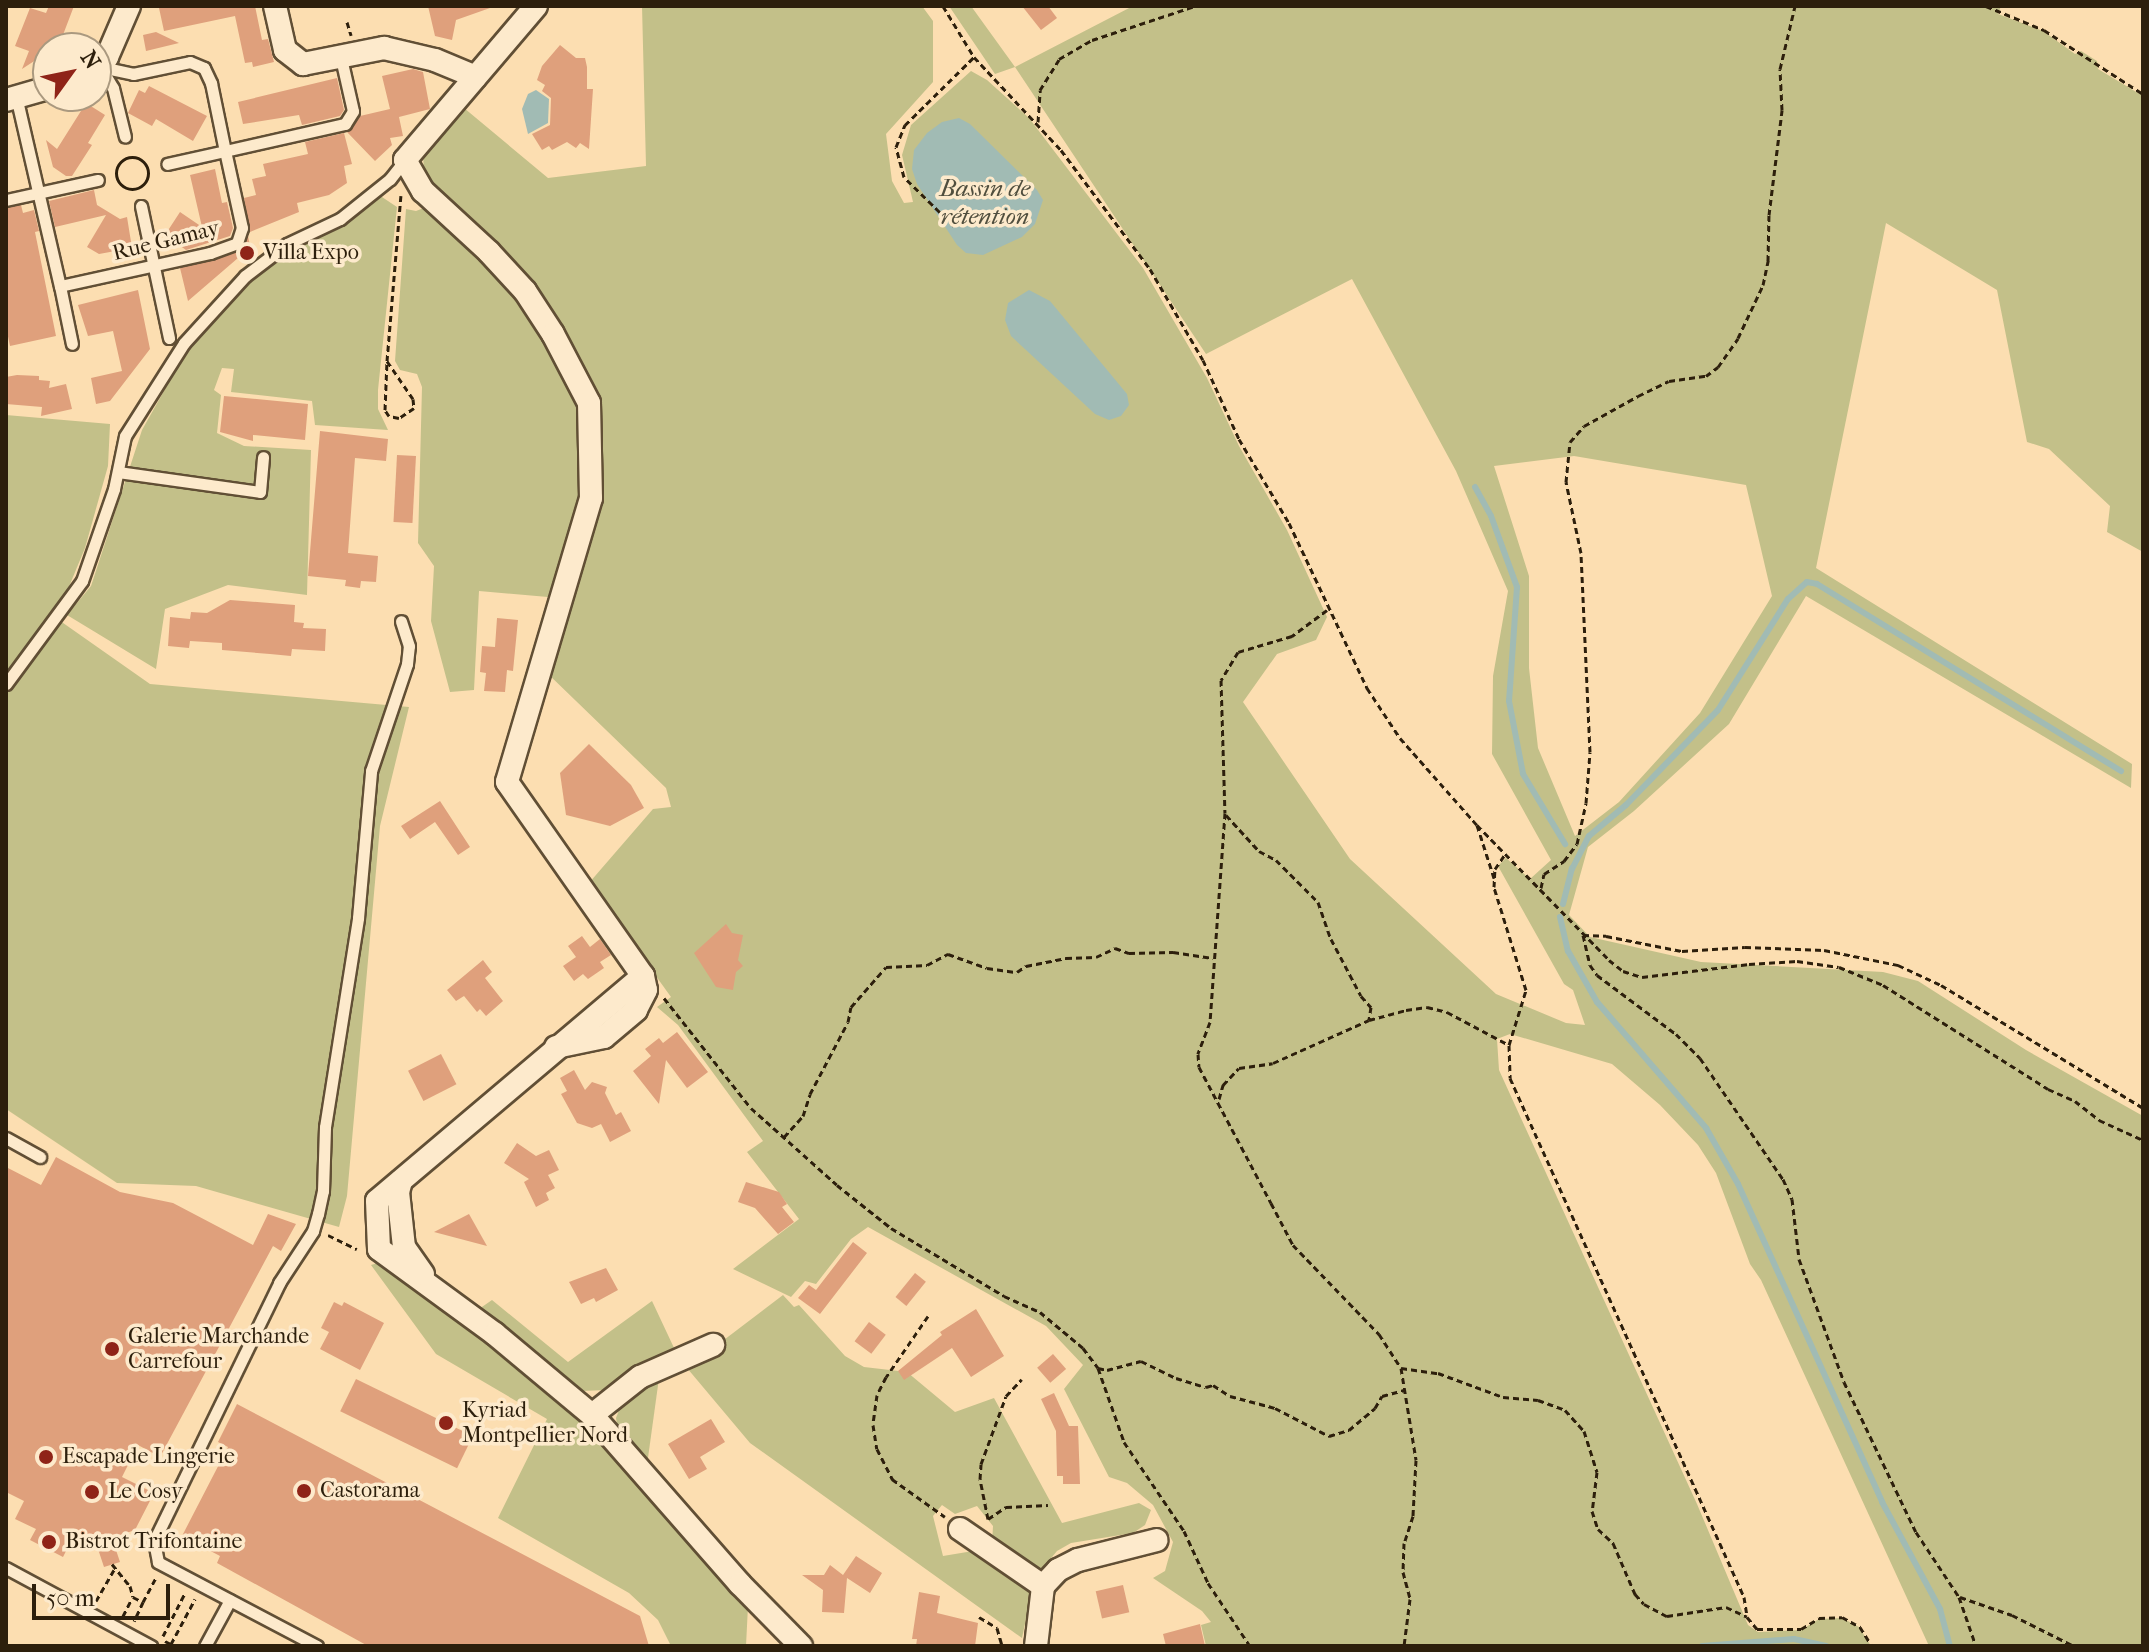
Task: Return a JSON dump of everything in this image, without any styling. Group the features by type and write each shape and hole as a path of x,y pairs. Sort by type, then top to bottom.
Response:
{"street":[{"path":"112,41 129,6"},
{"path":"275,6 285,50 296,62 311,65 347,50 384,48 435,60 476,77"},
{"path":"536,6 405,160 423,191 489,252 540,311 589,403 591,498 507,782 643,976 377,1201 375,1208 381,1254 441,1292 592,1415 740,1584 801,1646"},
{"path":"11,98 32,92"},
{"path":"401,1181 399,1205 407,1255 441,1292"},
{"path":"592,1415 640,1377 713,1345"},
{"path":"960,1529 1043,1586"},
{"path":"1036,1646 1043,1586 1058,1570 1078,1560 1157,1540"}],"lane":[{"path":"167,164 345,124 353,111 347,50"},
{"path":"112,72 133,74 190,62 200,65 211,83 225,151"},
{"path":"112,87 125,137"},
{"path":"11,98 38,193 72,344"},
{"name":"Rue Gamay","path":"60,286 229,247 239,240 242,228 225,151"},
{"path":"6,684 82,581 118,472 125,436 184,343 221,299 272,254 322,230 357,207 390,179 405,160"},
{"path":"6,200 98,180"},
{"path":"141,206 169,338"},
{"path":"118,472 260,492 263,457"},
{"path":"317,1646 158,1562 154,1541 279,1283 313,1231 323,1191 325,1127 358,918 371,771 407,664 409,646 401,621"},
{"path":"6,1138 40,1157"},
{"path":"6,1568 90,1611 155,1639"},
{"path":"205,1646 230,1600"}],"path":[{"path":"943,6 974,57 1038,122 1105,205 1150,269 1203,360 1239,439 1289,523 1327,610 1367,688 1400,738 1477,825 1583,935 1623,971 1642,977 1711,967 1797,961 1839,967 1869,978 1973,1038 2048,1089 2075,1101 2099,1120 2143,1140"},
{"path":"1038,122 1040,90 1059,59 1092,40 1195,6"},
{"path":"1541,888 1544,874 1564,861 1577,844 1586,803 1590,752 1582,561 1566,482 1570,442 1584,426 1638,396 1669,381 1706,376 1718,367 1738,338 1765,278 1782,110 1780,69 1795,6"},
{"path":"1986,6 2044,30 2143,94"},
{"path":"347,22 347,50"},
{"path":"954,226 904,177 896,147 905,125 974,57"},
{"path":"127,158 141,160 148,169 146,181 136,188 125,187 117,177 118,166 127,158"},
{"path":"387,361 413,399 414,408 399,418 389,416 385,410 387,361 405,160"},
{"path":"1327,610 1292,636 1238,652 1221,680 1219,700 1225,813 1210,1022 1198,1054 1199,1067 1219,1099 1293,1245 1379,1334 1401,1368 1416,1460 1413,1516 1404,1543 1403,1572 1410,1599 1404,1646"},
{"path":"1225,813 1250,843 1276,860 1318,902 1336,948 1372,1010 1369,1020"},
{"path":"1477,825 1526,990 1509,1045 1510,1078 1744,1597 1747,1617"},
{"path":"1494,878 1505,854"},
{"path":"1583,935 1606,936 1682,951 1745,947 1824,950 1898,965 1941,985 2143,1108"},
{"path":"1583,935 1590,965 1597,975 1676,1034 1700,1058 1783,1179 1792,1199 1799,1259 1844,1382 1916,1532 1959,1597 1976,1646"},
{"path":"784,1137 803,1116 810,1094 848,1022 851,1007 886,967 927,965 948,954 996,970 1017,972 1026,966 1066,958 1096,957 1115,948 1129,953 1165,952 1213,958"},
{"path":"643,976 751,1108 891,1228 1066,1331 1098,1368 1124,1442 1184,1531 1208,1583 1250,1646"},
{"path":"1219,1099 1223,1085 1239,1068 1273,1063 1369,1020 1427,1007 1464,1019 1509,1045"},
{"path":"313,1231 342,1240 367,1255 381,1254"},
{"path":"928,1316 877,1395 875,1436 881,1460 892,1479 960,1529"},
{"path":"1098,1368 1107,1370 1141,1361 1186,1381 1206,1387 1213,1385 1230,1396 1275,1408 1329,1436 1349,1430 1375,1408 1382,1396 1404,1390"},
{"path":"1401,1368 1438,1373 1503,1397 1538,1400 1565,1410 1584,1431 1592,1451 1597,1472 1592,1511 1598,1529 1613,1543 1635,1594 1655,1612 1667,1616 1717,1606 1747,1617 1757,1629 1801,1629 1819,1618 1842,1617 1860,1627 1872,1646"},
{"path":"990,1549 985,1541 988,1519 980,1479 981,1464 1006,1396 1022,1379"},
{"path":"988,1519 1006,1507 1048,1505"},
{"path":"112,1564 130,1586 133,1597 123,1616"},
{"path":"90,1611 114,1570"},
{"path":"142,1628 133,1623 156,1578"},
{"path":"185,1593 155,1639 173,1645 195,1599"},
{"path":"133,1597 143,1602"},
{"path":"1959,1597 2012,1615 2074,1646"},
{"path":"979,1617 997,1628 1002,1646"}],"shaded area":[{"path":"642,6 922,6 933,21 933,82 886,134 892,181 904,203 913,202 902,155 911,125 971,71 987,80 1029,118 1143,268 1207,378 1239,446 1287,530 1327,617 1316,640 1277,654 1243,702 1350,859 1496,994 1566,1023 1585,1025 1573,990 1564,984 1498,866 1506,858 1530,879 1551,860 1492,754 1493,676 1508,591 1456,471 1352,279 1206,354 1015,67 1133,6 2001,6 1998,14 2043,31 2075,54 2081,51 2097,61 2098,69 2143,96 2143,552 2107,532 2110,506 2049,449 2027,442 1997,290 1886,223 1816,568 2132,764 2131,788 1806,596 1729,724 1634,811 1588,847 1569,915 1590,937 1701,962 1883,972 1918,981 2026,1050 2143,1116 2143,1646 1929,1646 1761,1280 1750,1264 1716,1173 1698,1145 1660,1105 1612,1064 1510,1034 1497,1039 1499,1070 1697,1504 1748,1625 1758,1632 1801,1630 1819,1619 1842,1618 1859,1627 1871,1646 1206,1646 1201,1625 1211,1622 1202,1611 1153,1578 1165,1571 1173,1542 1153,1505 1127,1483 1109,1477 1064,1389 1083,1365 1046,1326 868,1227 851,1239 816,1284 805,1281 791,1297 733,1269 799,1219 747,1152 763,1141 678,1025 657,1007 671,997 589,883 653,809 671,807 666,788 545,671 595,508 602,456 598,406 577,357 424,178 423,150 458,103 548,178 646,166","holes":["1574,456 1746,485 1772,596 1700,713 1619,802 1575,836 1538,748 1529,668 1529,576 1494,466"]},
{"path":"949,6 971,6 1015,67 995,74"},
{"path":"379,195 397,207 378,390 378,409 388,430 315,425 312,401 231,392 234,369 222,368 214,390 221,395 217,433 244,446 311,450 307,595 228,585 165,609 156,669 67,615 91,586 142,430 178,366 208,322 233,295 276,259 297,245 341,227"},
{"path":"434,204 519,294 580,403 580,503 548,597 479,591 474,690 450,692 431,621 434,566 418,543 422,387 417,374 400,370 395,361 406,209 416,211"},
{"path":"6,415 110,424 108,466 85,548 56,618 150,684 409,707 380,826 347,1196 339,1227 196,1186 117,1183 6,1109"},
{"path":"384,1261 576,1412 748,1606 746,1646 671,1646 658,1620 629,1593 498,1518 547,1419 436,1354 371,1265"},
{"path":"783,1295 794,1307 799,1305 845,1356 864,1367 907,1372 955,1412 994,1398 1062,1523 1139,1503 1151,1510 1145,1525 1133,1533 1071,1543 1057,1551 1037,1575 992,1544 993,1526 977,1506 955,1514 942,1505 933,1516 943,1556 979,1550 1032,1590 1022,1638 750,1443 687,1368"},
{"path":"492,1300 568,1362 652,1301 675,1350 606,1390 582,1391 479,1309"},
{"path":"659,1378 647,1465 618,1429 616,1418 623,1400"}],"water":[{"path":"536,90 549,99 548,123 528,134 522,109 528,94"},
{"name":"Bassin de rétention","path":"959,118 970,124 1037,190 1043,200 1035,224 1022,237 983,255 966,253 957,245 917,184 912,169 914,150 927,133 942,122"},
{"name":"Bassin de rétention","path":"1029,290 1050,301 1127,394 1129,405 1121,416 1109,420 1095,414 1011,336 1005,320 1008,303"}],"building":[{"path":"49,6 74,6 64,32 32,32 32,62 22,69 29,51 15,46 30,8 46,13"},
{"path":"255,6 262,40 268,39 274,62 253,67 252,62 245,63 235,16 164,31 159,8"},
{"path":"428,6 490,8 456,20 452,40 435,36"},
{"path":"1022,6 1048,6 1057,18 1041,30"},
{"path":"156,32 179,43 146,51 143,35"},
{"path":"560,45 576,58 585,58 587,89 593,89 589,149 580,143 576,148 567,142 552,150 549,146 542,150 532,134 550,125 551,98 542,91 545,85 537,80 542,66"},
{"path":"413,69 423,72 430,109 399,117 403,136 390,138 392,145 375,161 347,132 360,116 390,109 382,76"},
{"path":"337,78 344,110 340,116 302,125 299,115 243,124 238,102"},
{"path":"149,86 207,116 193,141 156,119 152,126 128,113 139,90 145,93"},
{"path":"80,112 100,112 105,115 88,143 92,145 72,176 66,176 53,167 46,140 57,149"},
{"path":"344,133 352,164 344,166 347,183 329,195 297,203 299,212 250,232 244,198 256,195 252,179 266,176 263,164 308,154 305,142"},
{"path":"215,169 222,203 227,202 233,228 230,236 186,250 165,235 180,212 202,227 190,175"},
{"path":"94,190 97,205 120,219 127,217 132,248 99,254 87,247 106,215 55,227 49,201"},
{"path":"21,205 23,213 34,210 39,231 35,232 56,336 10,346 6,327 6,208"},
{"path":"248,236 252,255 238,258 188,301 180,268 240,251"},
{"path":"138,290 150,349 110,401 96,404 91,378 122,371 113,331 88,336 78,305"},
{"path":"39,376 39,380 50,381 49,388 66,384 72,409 41,416 42,407 6,404 6,377"},
{"path":"224,396 308,404 305,440 253,435 253,441 220,432"},
{"path":"320,431 388,439 386,461 355,458 348,553 378,556 376,582 361,581 360,588 345,586 346,580 308,576"},
{"path":"397,455 416,456 412,523 393,522"},
{"path":"230,600 295,605 294,622 304,623 303,628 326,629 325,651 292,649 291,656 222,650 222,643 190,641 189,648 168,646 170,617 190,619 191,612 207,613"},
{"path":"497,618 518,620 513,671 507,670 505,692 484,691 486,673 480,672 482,646 495,647"},
{"path":"589,744 631,785 644,808 610,826 566,815 560,773"},
{"path":"440,801 470,847 458,855 435,822 410,839 401,826"},
{"path":"726,924 732,933 743,935 738,960 743,966 736,972 733,990 716,987 694,953"},
{"path":"582,936 590,947 600,939 611,955 600,962 604,968 588,979 583,974 574,981 563,966 576,957 568,946"},
{"path":"483,960 492,972 485,978 503,1001 486,1016 480,1009 477,1012 464,996 456,1001 447,990"},
{"path":"677,1032 708,1072 687,1088 666,1060 659,1104 633,1071 651,1056 645,1049 659,1038 663,1043"},
{"path":"441,1054 456,1084 423,1101 408,1071"},
{"path":"574,1070 585,1090 592,1082 607,1087 605,1093 616,1115 621,1112 631,1131 610,1142 601,1124 592,1128 577,1123 561,1094 567,1091 560,1078"},
{"path":"517,1143 536,1156 549,1150 559,1170 548,1175 555,1188 546,1193 549,1200 536,1207 524,1182 529,1179 504,1163"},
{"name":"Galerie Marchande Carrefour","path":"56,1157 120,1192 173,1203 253,1245 268,1214 296,1224 281,1251 273,1246 160,1457 138,1445 122,1477 154,1493 135,1530 112,1538 120,1562 104,1567 96,1543 77,1549 69,1545 63,1557 30,1540 36,1529 15,1519 24,1501 6,1492 6,1167 41,1185"},
{"path":"746,1182 779,1192 787,1204 782,1207 794,1222 778,1234 755,1208 738,1202"},
{"path":"469,1214 487,1246 434,1232"},
{"path":"853,1242 867,1253 820,1314 798,1298 809,1285 816,1290"},
{"path":"606,1268 618,1290 596,1302 594,1298 581,1304 569,1282"},
{"path":"915,1273 926,1282 906,1306 895,1297"},
{"path":"334,1302 342,1306 344,1302 384,1323 360,1370 320,1349 329,1332 321,1328"},
{"path":"976,1309 1004,1356 971,1377 952,1348 904,1380 898,1371 942,1335 940,1332"},
{"path":"869,1322 886,1335 871,1354 855,1341"},
{"path":"1053,1354 1066,1369 1050,1383 1037,1368"},
{"path":"356,1379 473,1436 457,1468 340,1411"},
{"path":"1054,1393 1069,1426 1078,1426 1080,1484 1063,1484 1063,1476 1057,1476 1056,1431 1041,1399"},
{"name":"Castorama","path":"237,1404 640,1616 649,1646 368,1646 217,1563 220,1556 182,1536 228,1447 218,1442"},
{"path":"711,1419 725,1442 700,1457 707,1469 689,1479 668,1444"},
{"path":"856,1556 882,1573 870,1593 847,1578 844,1613 822,1612 823,1590 802,1575 824,1575 830,1565 843,1575"},
{"path":"1123,1585 1129,1612 1102,1619 1096,1591"},
{"path":"919,1592 940,1596 937,1613 978,1623 975,1646 916,1646 917,1639 912,1639"},
{"path":"1200,1624 1205,1646 1166,1646 1163,1634"}],"waterway":[{"path":"1475,487 1491,516 1517,587 1509,701 1523,774 1565,844"},
{"path":"1572,869 1589,836 1626,805 1718,710 1788,599 1807,582 1817,584 2121,771"},
{"path":"1563,904 1572,868"},
{"path":"1560,917 1568,951 1597,1002 1706,1128 1738,1184 1882,1502 1940,1609 1950,1646"},
{"path":"1702,1646 1794,1639 1826,1646"}],"place":[{"name":"Villa Expo","path":"247,253"},
{"name":"Galerie Marchande Carrefour","path":"112,1349"},
{"name":"Kyriad Montpellier Nord","path":"446,1423"},
{"name":"Escapade Lingerie","path":"46,1457"},
{"name":"Castorama","path":"304,1491"},
{"name":"Le Cosy","path":"92,1492"},
{"name":"Bistrot Trifontaine","path":"49,1542"}]}
